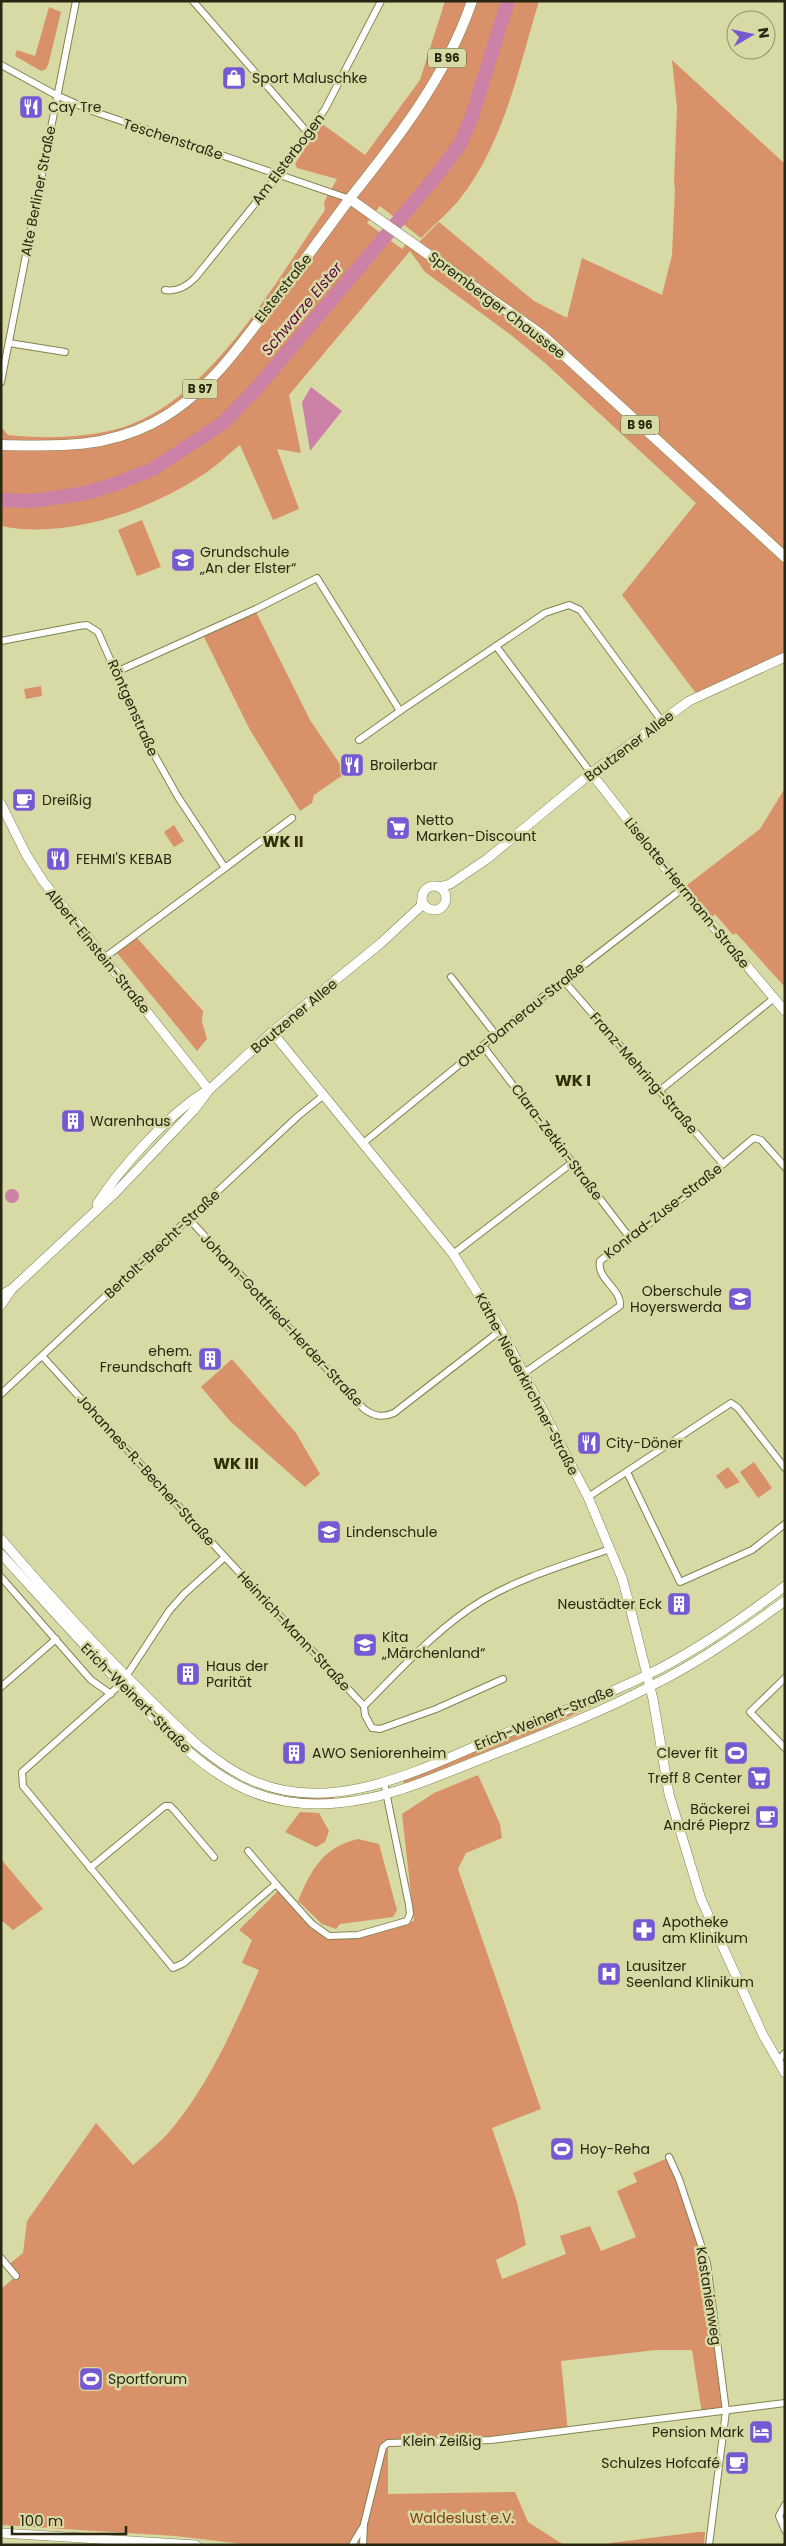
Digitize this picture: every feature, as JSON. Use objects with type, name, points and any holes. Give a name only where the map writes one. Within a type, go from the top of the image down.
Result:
[{"type":"main road","name":"Elsterstraße","points":[[1,444],[68,447],[97,443],[129,434],[167,415],[202,388],[222,366],[432,88],[460,31],[472,1]]},
{"type":"main road","name":"Spremberger Chaussee","points":[[350,199],[542,335],[785,557]]},
{"type":"street","name":"Alte Berliner Straße","points":[[1,382],[76,1]]},
{"type":"street","points":[[193,1],[308,133]]},
{"type":"street","name":"Am Elsterbogen","points":[[165,290],[174,291],[195,278],[279,174],[325,110],[381,1]]},
{"type":"street","name":"Teschenstraße","points":[[2,68],[56,95],[130,125],[350,199]]},
{"type":"street","points":[[9,342],[65,352]]},
{"type":"street","points":[[116,672],[256,609],[317,578],[400,711]]},
{"type":"street","points":[[359,740],[544,613],[569,605],[580,610],[661,720]]},
{"type":"street","name":"Röntgenstraße","points":[[1,641],[87,625],[94,628],[102,637],[131,710],[159,765],[225,868]]},
{"type":"street","points":[[496,646],[591,773]]},
{"type":"street","name":"Bautzener Allee","points":[[425,904],[435,910],[442,908],[446,896],[487,859],[591,773],[661,720],[697,697],[785,657]]},
{"type":"street","name":"Liselotte-Herrmann-Straße","points":[[591,773],[682,889],[785,1011]]},
{"type":"street","name":"Albert-Einstein-Straße","points":[[1,804],[42,881],[209,1090]]},
{"type":"street","points":[[104,958],[292,818]]},
{"type":"street","name":"Bautzener Allee","points":[[425,904],[424,893],[428,888],[450,884],[487,859]]},
{"type":"street","points":[[439,887],[446,896]]},
{"type":"street","name":"Otto-Damerau-Straße","points":[[362,1144],[496,1035],[682,889]]},
{"type":"street","name":"Bautzener Allee","points":[[1,1305],[12,1289],[89,1217],[194,1110],[209,1090],[272,1032],[381,943],[420,906],[425,904]]},
{"type":"street","points":[[451,977],[496,1035]]},
{"type":"street","name":"Franz-Mehring-Straße","points":[[564,981],[723,1164]]},
{"type":"street","points":[[659,1091],[773,999]]},
{"type":"street","name":"Käthe-Niederkirchner-Straße","points":[[272,1032],[453,1254],[501,1330],[588,1497],[622,1578],[648,1675],[669,1794],[701,1899],[724,1954],[777,2061],[785,2073]]},
{"type":"street","name":"Clara-Zetkin-Straße","points":[[483,1046],[630,1238]]},
{"type":"street","name":"Bertolt-Brecht-Straße","points":[[1,1394],[43,1357],[297,1117],[324,1095]]},
{"type":"street","name":"Konrad-Zuse-Straße","points":[[524,1373],[617,1310],[620,1306],[620,1299],[602,1273],[599,1265],[600,1261],[750,1141],[758,1138],[785,1167]]},
{"type":"street","points":[[453,1254],[573,1162]]},
{"type":"street","name":"Johann-Gottfried-Herder-Straße","points":[[189,1219],[364,1409],[376,1416],[394,1413],[501,1330]]},
{"type":"street","name":"Bautzener Allee","points":[[1,1295],[12,1289]]},
{"type":"street","name":"Johannes-R.-Becher-Straße","points":[[43,1357],[225,1557],[184,1594],[169,1611],[124,1680],[111,1694],[21,1775],[22,1786],[90,1868]]},
{"type":"street","points":[[588,1497],[731,1403],[738,1408],[785,1468]]},
{"type":"street","points":[[627,1472],[680,1582],[752,1550],[785,1524]]},
{"type":"street","name":"Erich-Weinert-Straße","points":[[1,1539],[192,1755],[226,1779],[249,1791],[286,1801],[326,1804],[387,1795],[561,1727],[650,1687],[743,1631],[785,1602]]},
{"type":"street","points":[[364,1706],[434,1638],[476,1605],[510,1586],[610,1549]]},
{"type":"street","name":"Erich-Weinert-Straße","points":[[1,1554],[124,1680],[213,1758],[250,1780],[278,1788],[322,1793],[384,1782],[648,1675],[702,1644],[785,1586]]},
{"type":"street","name":"Heinrich-Mann-Straße","points":[[225,1557],[364,1706],[370,1726],[380,1728],[436,1709],[503,1679]]},
{"type":"street","name":"Erich-Weinert-Straße","points":[[1,1577],[92,1680],[111,1694]]},
{"type":"street","points":[[1,1687],[56,1640]]},
{"type":"street","points":[[785,1678],[750,1712],[785,1748]]},
{"type":"street","points":[[248,1851],[312,1924],[329,1936],[358,1935],[407,1921],[410,1914],[409,1905],[384,1782]]},
{"type":"street","points":[[214,1857],[175,1811],[170,1806],[165,1806],[90,1868],[173,1968],[184,1963],[276,1884]]},
{"type":"street","points":[[777,2061],[785,2054]]},
{"type":"street","name":"Kastanienweg","points":[[669,2157],[679,2180],[707,2263],[726,2411],[710,2545]]},
{"type":"street","points":[[1,2258],[16,2276]]},
{"type":"street","points":[[726,2411],[785,2403]]},
{"type":"street","name":"Klein Zeißig","points":[[363,2545],[364,2524],[382,2447],[388,2443],[491,2440],[726,2411]]},
{"type":"street","points":[[785,2505],[779,2516],[785,2530]]},
{"type":"street","name":"Klein Zeißig","points":[[352,2545],[364,2524]]},
{"type":"street","points":[[1,2532],[196,2545]]},
{"type":"green space","points":[[445,1],[471,1],[447,55],[418,105],[403,129],[350,199],[337,194],[349,200],[225,363],[350,200],[366,210],[351,199],[387,153],[420,105],[449,55],[472,1],[539,1],[517,78],[499,130],[475,178],[459,200],[421,238],[380,206],[367,223],[402,249],[409,240],[541,336],[785,559],[785,656],[739,675],[698,696],[622,595],[696,503],[545,363],[511,335],[425,272],[410,251],[289,395],[301,453],[277,449],[299,509],[273,520],[240,445],[209,471],[182,487],[159,499],[107,519],[53,529],[26,529],[1,526],[1,427],[8,435],[37,437],[81,435],[110,431],[155,413],[185,391],[212,365],[238,335],[263,302],[325,210],[324,202],[337,179],[297,168],[295,164],[321,123],[365,155],[420,80]]},
{"type":"green space","points":[[49,7],[61,12],[49,62],[46,69],[41,71],[15,56],[17,50],[35,56]]},
{"type":"green space","points":[[672,60],[785,164],[785,556],[580,366],[417,244],[439,222],[534,301],[567,318],[582,258],[662,295],[672,255],[675,189],[677,108]]},
{"type":"green space","points":[[142,520],[161,567],[137,576],[118,530]]},
{"type":"green space","points":[[255,610],[310,720],[346,773],[314,795],[312,803],[300,811],[250,730],[202,633]]},
{"type":"green space","points":[[41,686],[42,696],[26,699],[24,689]]},
{"type":"green space","points":[[785,788],[785,987],[736,933],[733,935],[715,914],[708,920],[682,889],[760,829]]},
{"type":"green space","points":[[174,825],[184,841],[174,847],[164,832]]},
{"type":"green space","points":[[136,937],[203,1011],[202,1022],[207,1039],[197,1051],[117,953]]},
{"type":"green space","points":[[232,1359],[296,1433],[320,1474],[305,1487],[230,1421],[201,1387]]},
{"type":"green space","points":[[754,1462],[772,1488],[758,1498],[740,1472]]},
{"type":"green space","points":[[728,1467],[740,1482],[726,1489],[716,1476]]},
{"type":"green space","points":[[138,1694],[197,1751],[158,1716]]},
{"type":"green space","points":[[602,1699],[603,1701],[545,1728],[405,1784],[403,1781]]},
{"type":"green space","points":[[200,1754],[238,1777],[334,1796],[334,1799],[302,1798],[274,1793],[248,1784],[224,1771]]},
{"type":"green space","name":"Waldeslust e.V.","points":[[478,1775],[500,1824],[502,1838],[466,1853],[458,1869],[541,2109],[492,2128],[517,2202],[526,2245],[496,2260],[502,2279],[566,2254],[560,2236],[590,2226],[601,2251],[636,2237],[617,2191],[637,2182],[633,2173],[668,2158],[707,2263],[726,2411],[702,2414],[692,2350],[656,2350],[561,2361],[568,2432],[491,2440],[388,2443],[388,2494],[515,2492],[528,2522],[564,2545],[367,2545],[365,2524],[349,2545],[251,2545],[175,2536],[1,2525],[1,2289],[16,2276],[7,2266],[23,2253],[27,2221],[96,2123],[133,2165],[166,2136],[184,2113],[220,2054],[259,1970],[242,1963],[252,1940],[239,1930],[280,1889],[307,1919],[315,1926],[332,1935],[341,1937],[414,1921],[402,1814],[434,1793]]},
{"type":"green space","points":[[300,1812],[319,1813],[329,1831],[325,1842],[316,1847],[285,1832]]},
{"type":"green space","points":[[358,1839],[379,1844],[397,1910],[393,1917],[340,1924],[336,1929],[322,1924],[298,1901],[308,1879],[320,1861],[336,1848]]},
{"type":"green space","points":[[1,1859],[43,1909],[13,1930],[1,1920]]},
{"type":"green space","points":[[705,2532],[704,2545],[610,2545],[610,2543]]},
{"type":"shaded area","points":[[311,387],[342,411],[310,451],[302,402]]},
{"type":"shaded area","points":[[12,1189],[17,1191],[19,1196],[17,1201],[12,1203],[7,1201],[5,1196],[7,1191]]},
{"type":"waterway","name":"Schwarze Elster","points":[[1,500],[33,501],[86,493],[118,483],[153,469],[223,423],[257,388],[437,175],[460,144],[472,116],[508,1]]},
{"type":"place","name":"Sport Maluschke","points":[[234,78]]},
{"type":"place","name":"Cay Tre","points":[[31,107]]},
{"type":"place","name":"Grundschule „An der Elster“","points":[[183,560]]},
{"type":"place","name":"Broilerbar","points":[[352,765]]},
{"type":"place","name":"Dreißig","points":[[24,800]]},
{"type":"place","name":"Netto Marken-Discount","points":[[398,828]]},
{"type":"place","name":"FEHMI'S KEBAB","points":[[58,859]]},
{"type":"place","name":"Warenhaus","points":[[73,1121]]},
{"type":"place","name":"Oberschule Hoyerswerda","points":[[740,1299]]},
{"type":"place","name":"ehem. Freundschaft","points":[[210,1359]]},
{"type":"place","name":"City-Döner","points":[[589,1443]]},
{"type":"place","name":"Lindenschule","points":[[329,1532]]},
{"type":"place","name":"Neustädter Eck","points":[[679,1604]]},
{"type":"place","name":"Kita „Märchenland“","points":[[365,1645]]},
{"type":"place","name":"Haus der Parität","points":[[188,1674]]},
{"type":"place","name":"AWO Seniorenheim","points":[[294,1753]]},
{"type":"place","name":"Clever fit","points":[[736,1753]]},
{"type":"place","name":"Treff 8 Center","points":[[759,1778]]},
{"type":"place","name":"Bäckerei André Pieprz","points":[[767,1817]]},
{"type":"place","name":"Apotheke am Klinikum","points":[[644,1930]]},
{"type":"place","name":"Lausitzer Seenland Klinikum","points":[[609,1974]]},
{"type":"place","name":"Hoy-Reha","points":[[562,2149]]},
{"type":"place","name":"Sportforum","points":[[91,2379]]},
{"type":"place","name":"Pension Mark","points":[[761,2432]]},
{"type":"place","name":"Schulzes Hofcafé","points":[[737,2463]]},
{"type":"district","name":"WK II","points":[[283,841]]},
{"type":"district","name":"WK I","points":[[573,1080]]},
{"type":"district","name":"WK III","points":[[236,1463]]}]
